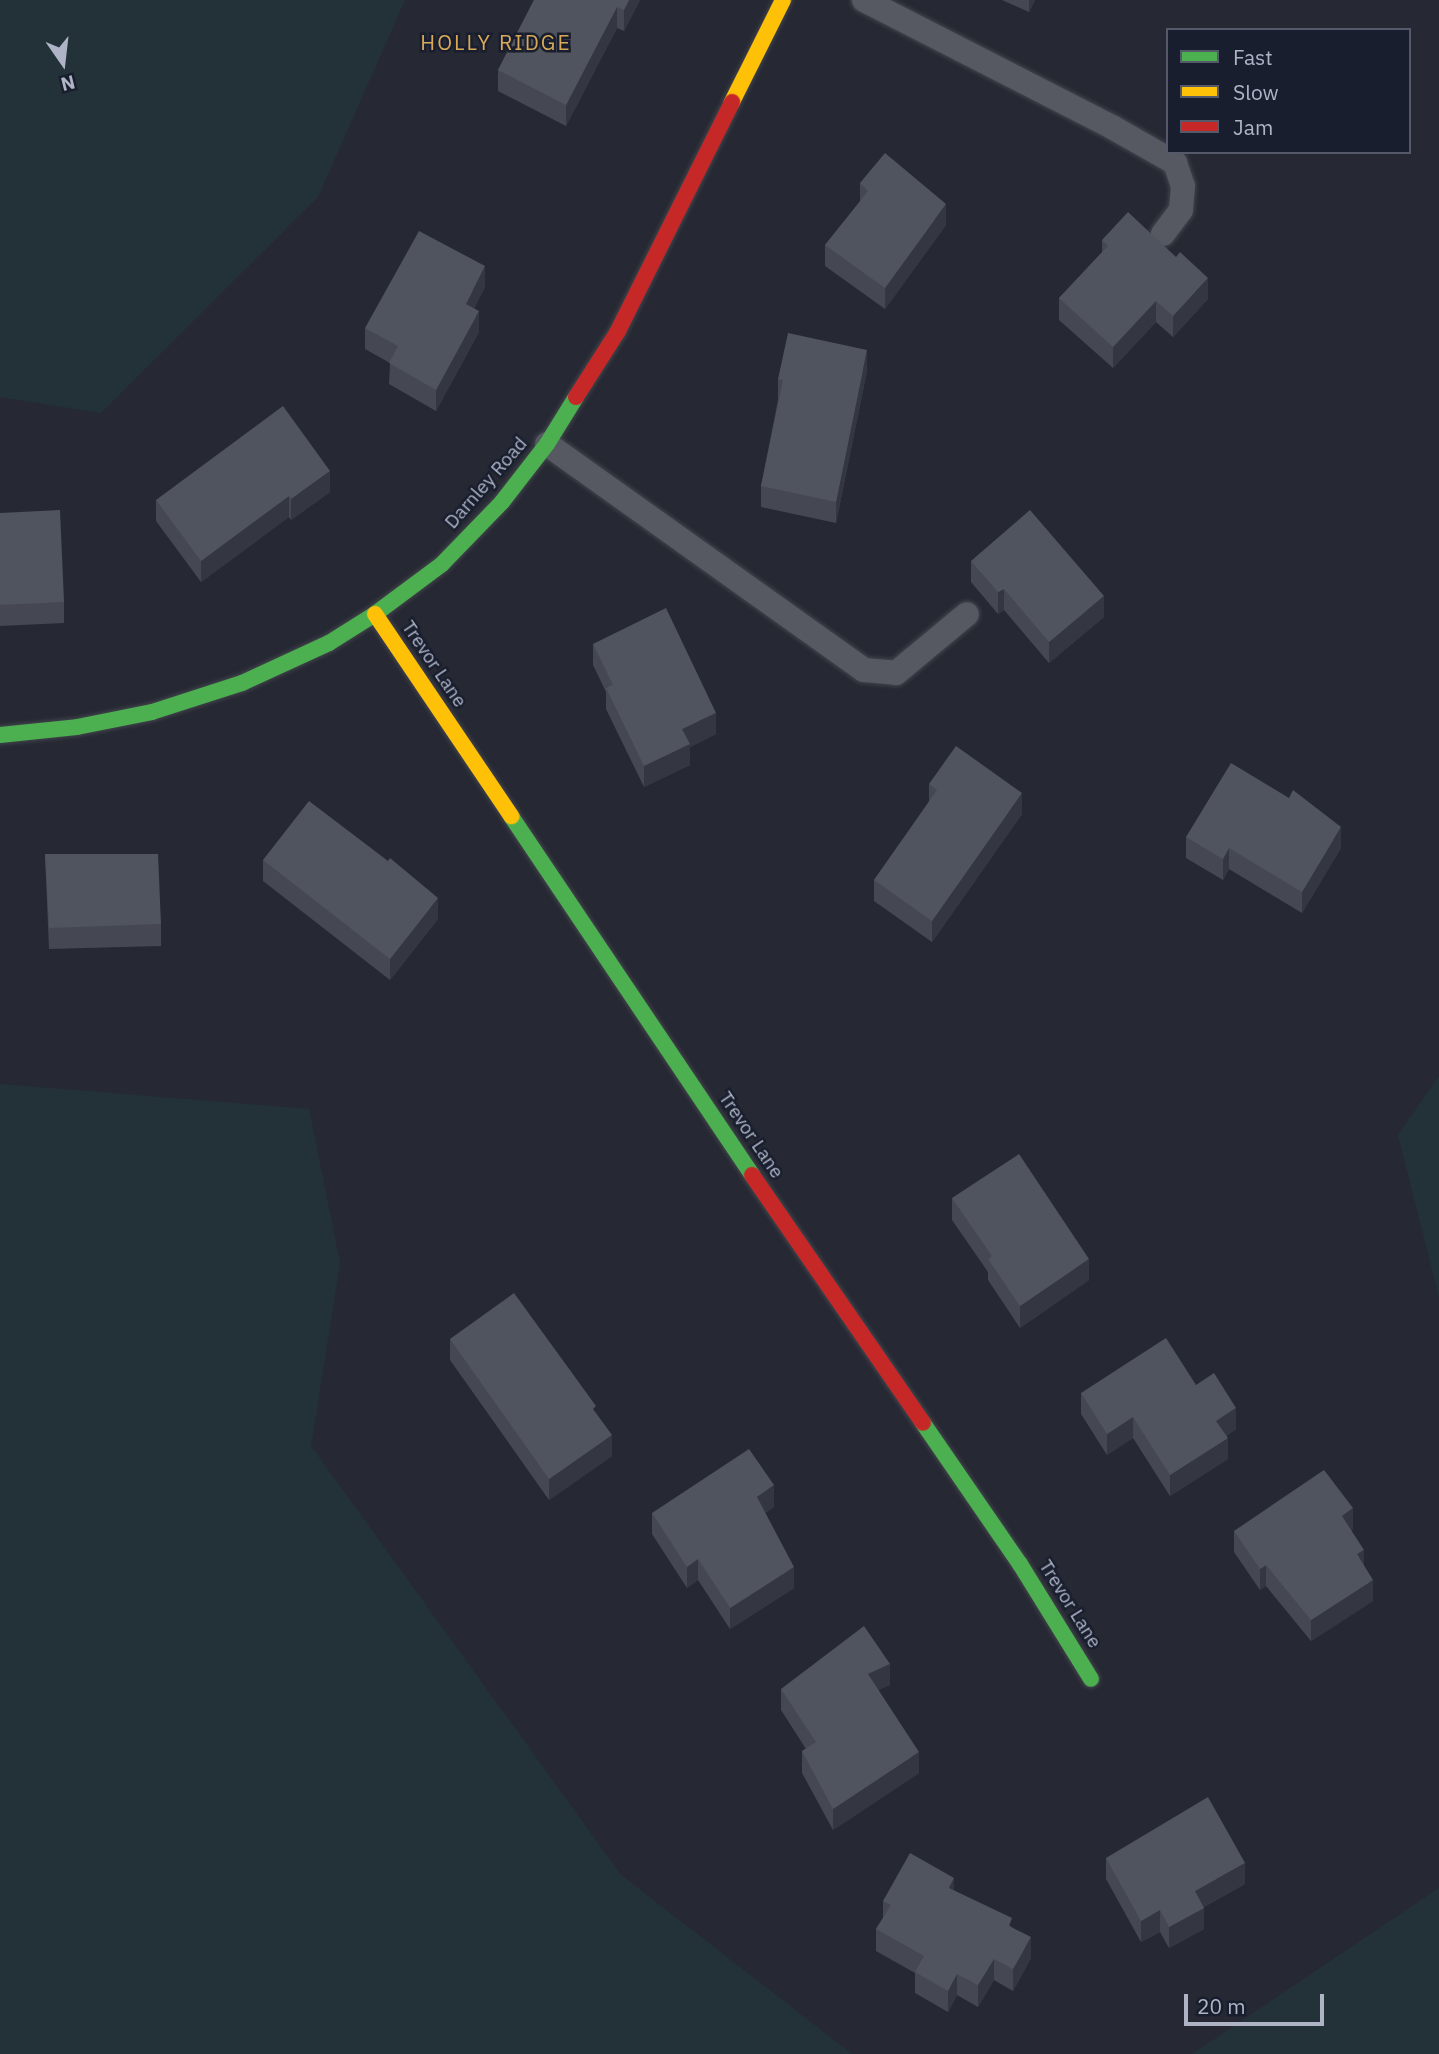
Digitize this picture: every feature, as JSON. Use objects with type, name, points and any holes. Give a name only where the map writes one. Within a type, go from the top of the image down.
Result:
[{"type":"street","name":"Darnley Road","points":[[0,735],[77,727],[139,715],[229,687],[329,643],[375,614],[442,564],[502,502],[547,444],[618,331],[783,0]]},
{"type":"street","name":"Trevor Lane","points":[[375,614],[729,1141],[1020,1564],[1091,1679]]},
{"type":"lane","points":[[864,0],[1112,127],[1175,163],[1183,186],[1181,210],[1163,234]]},
{"type":"lane","points":[[547,444],[864,670],[896,673],[967,614]]},
{"type":"shaded area","points":[[0,0],[405,0],[318,197],[101,413],[0,397]]},
{"type":"shaded area","points":[[1439,1076],[1439,1297],[1398,1135]]},
{"type":"shaded area","points":[[0,1084],[309,1109],[340,1263],[311,1446],[621,1875],[852,2054],[0,2054]]},
{"type":"shaded area","points":[[1439,1888],[1439,2054],[1192,2054]]},
{"type":"building","points":[[534,0],[629,0],[624,10],[617,7],[566,105],[498,70]]},
{"type":"building","points":[[885,153],[946,204],[885,288],[825,245],[868,191],[860,183]]},
{"type":"building","points":[[1128,212],[1176,257],[1180,252],[1208,278],[1173,316],[1156,301],[1113,347],[1059,298],[1108,246],[1102,240]]},
{"type":"building","points":[[419,231],[485,266],[466,304],[479,311],[436,390],[389,363],[398,346],[365,328]]},
{"type":"building","points":[[788,333],[867,350],[836,502],[761,486],[783,380],[778,379]]},
{"type":"building","points":[[283,406],[330,471],[291,499],[289,496],[201,561],[156,500]]},
{"type":"building","points":[[60,510],[64,602],[0,605],[0,513]]},
{"type":"building","points":[[1030,510],[1104,596],[1049,642],[1004,589],[998,592],[971,561]]},
{"type":"building","points":[[666,608],[716,713],[682,729],[690,744],[644,766],[606,688],[613,685],[593,644]]},
{"type":"building","points":[[956,746],[1022,793],[932,921],[874,880],[937,790],[929,784]]},
{"type":"building","points":[[1231,763],[1289,798],[1293,790],[1341,827],[1302,892],[1229,848],[1223,859],[1186,837]]},
{"type":"building","points":[[309,801],[388,861],[390,858],[438,898],[390,959],[263,860]]},
{"type":"building","points":[[45,854],[158,854],[161,924],[49,928]]},
{"type":"building","points":[[1019,1154],[1089,1259],[1020,1306],[988,1259],[992,1256],[952,1198]]},
{"type":"building","points":[[514,1293],[596,1406],[593,1409],[612,1435],[549,1479],[450,1339]]},
{"type":"building","points":[[1166,1338],[1196,1385],[1214,1373],[1236,1408],[1216,1421],[1228,1438],[1170,1475],[1133,1417],[1107,1434],[1081,1393]]},
{"type":"building","points":[[749,1449],[774,1485],[757,1497],[794,1567],[730,1608],[698,1559],[687,1567],[652,1513]]},
{"type":"building","points":[[1324,1470],[1353,1508],[1342,1516],[1364,1550],[1357,1554],[1373,1580],[1311,1620],[1266,1565],[1260,1569],[1234,1531]]},
{"type":"building","points":[[864,1626],[890,1664],[868,1674],[919,1752],[833,1809],[802,1751],[816,1742],[781,1689]]},
{"type":"building","points":[[1208,1797],[1245,1863],[1195,1891],[1204,1908],[1169,1927],[1160,1910],[1141,1921],[1106,1858]]},
{"type":"building","points":[[910,1853],[954,1878],[949,1888],[1012,1918],[1009,1926],[1031,1937],[1013,1969],[994,1959],[978,1985],[957,1974],[948,1991],[915,1972],[924,1956],[876,1929],[891,1905],[883,1901]]},
{"type":"traffic: fast","points":[[0,735],[77,727],[152,712],[242,683],[329,643],[375,614],[442,564],[502,502],[547,444],[576,397]]},
{"type":"traffic: fast","points":[[511,816],[752,1175]]},
{"type":"traffic: fast","points":[[923,1423],[1020,1564],[1091,1679]]},
{"type":"traffic: slow","points":[[732,102],[783,0]]},
{"type":"traffic: slow","points":[[375,614],[511,816]]},
{"type":"traffic: jam","points":[[576,397],[618,331],[732,102]]},
{"type":"traffic: jam","points":[[752,1175],[923,1423]]},
{"type":"district","name":"HOLLY RIDGE","points":[[496,42]]}]
